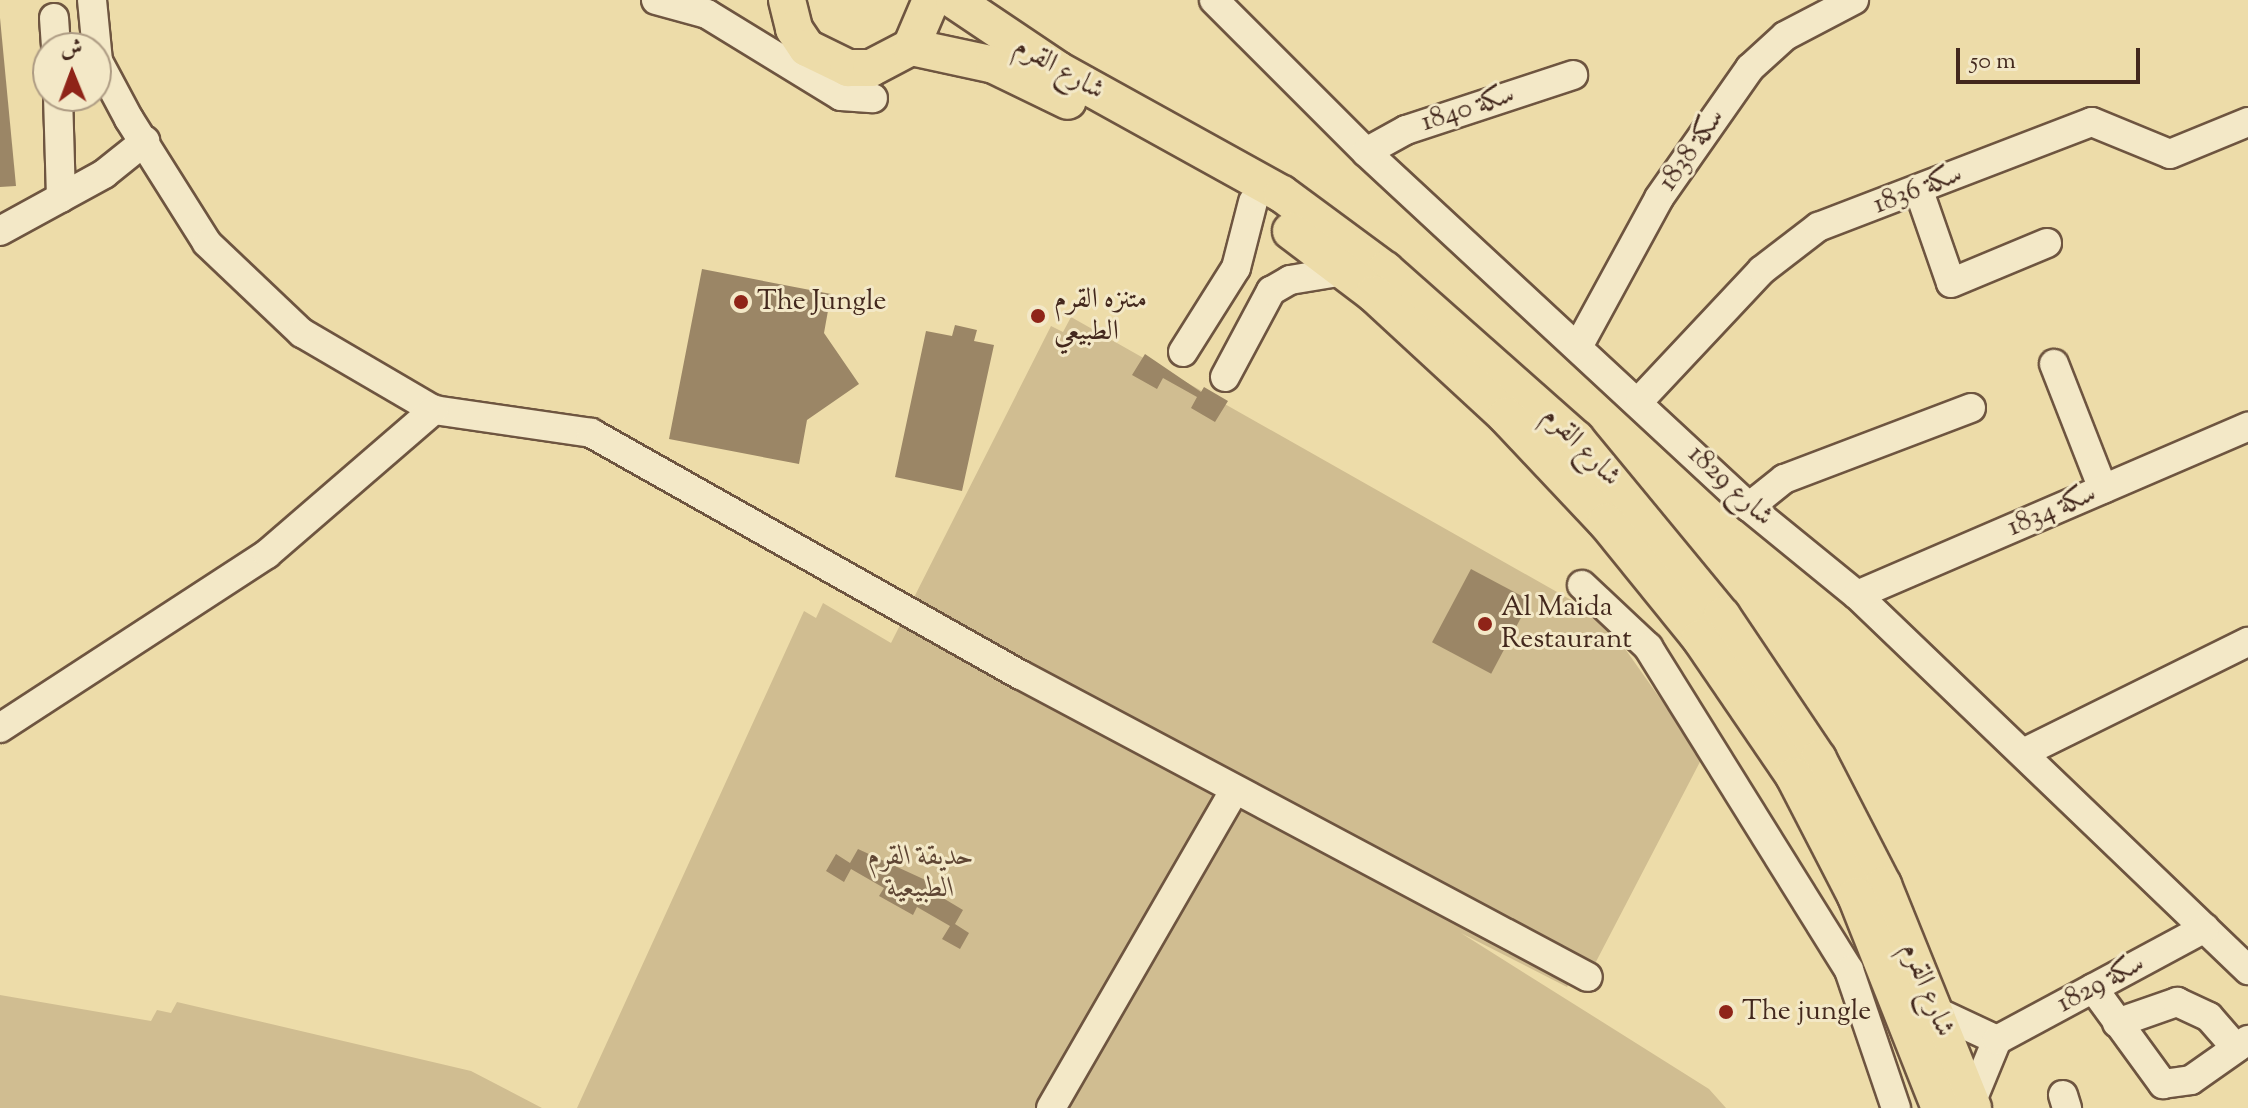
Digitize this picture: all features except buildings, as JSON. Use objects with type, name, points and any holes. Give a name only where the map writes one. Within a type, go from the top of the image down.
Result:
[{"type":"main road","points":[[783,2],[807,48],[848,68],[882,65],[911,47],[931,0]]},
{"type":"main road","name":"شارع القرم","points":[[954,0],[1058,70],[1282,194],[1385,270],[1576,439],[1722,616],[1818,759],[1883,885],[1937,1012],[1961,1106]]},
{"type":"main road","name":"شارع القرم","points":[[911,47],[994,65],[1253,202],[1344,271],[1556,465],[1700,638],[1794,776],[1961,1106]]},
{"type":"street","points":[[92,0],[95,32]]},
{"type":"street","points":[[656,0],[707,14],[841,96],[873,98]]},
{"type":"street","name":"1829 شارع","points":[[1214,0],[1366,152],[1640,400],[1749,507],[1857,595],[2248,970]]},
{"type":"street","name":"1838 سكة","points":[[1579,345],[1659,198],[1750,68],[1785,36],[1854,0]]},
{"type":"street","points":[[54,18],[55,32]]},
{"type":"street","name":"سكة 1840","points":[[1366,152],[1406,130],[1573,75]]},
{"type":"street","points":[[112,86],[207,243],[302,333],[434,410],[591,433],[1234,791],[1588,977]]},
{"type":"street","points":[[58,112],[61,198]]},
{"type":"street","name":"سكة 1836","points":[[1640,400],[1789,245],[1818,227],[1919,191],[2092,122],[2170,154],[2248,122]]},
{"type":"street","points":[[0,231],[61,198],[145,141]]},
{"type":"street","points":[[1919,191],[1951,283],[2047,243]]},
{"type":"street","points":[[1183,352],[1236,268],[1253,202]]},
{"type":"street","points":[[1225,377],[1271,291],[1302,277],[1344,271]]},
{"type":"street","points":[[2054,364],[2103,489]]},
{"type":"street","points":[[1749,507],[1784,479],[1971,408]]},
{"type":"street","points":[[0,728],[267,554],[434,410]]},
{"type":"street","name":"سكة 1834","points":[[1857,595],[2248,427]]},
{"type":"street","points":[[1582,585],[1648,647],[1849,970],[1896,1108]]},
{"type":"street","points":[[2023,753],[2248,642]]},
{"type":"street","points":[[1051,1108],[1234,791]]},
{"type":"street","name":"سكة 1829","points":[[1997,1040],[2205,928]]},
{"type":"street","points":[[2093,988],[2117,1023],[2163,1084],[2191,1080],[2242,1044],[2209,1017],[2185,1004],[2164,1003],[2117,1023]]},
{"type":"street","points":[[1937,1012],[1997,1040],[1961,1106]]},
{"type":"green space","name":"حديقة القرم الطبيعية","points":[[1071,317],[1580,605],[1621,643],[1702,758],[1587,979],[1575,973],[1567,987],[1461,933],[1709,1089],[1726,1108],[577,1108],[804,611],[816,618],[823,603],[891,643],[1051,326],[1063,332]]},
{"type":"green space","points":[[0,995],[151,1021],[157,1010],[171,1013],[177,1002],[471,1071],[542,1108],[0,1108]]},
{"type":"place","name":"The Jungle","points":[[741,302]]},
{"type":"place","name":"متنزه القرم الطبيعي","points":[[1038,316]]},
{"type":"place","name":"Al Maida Restaurant","points":[[1485,624]]},
{"type":"place","name":"The jungle","points":[[1726,1012]]}]
